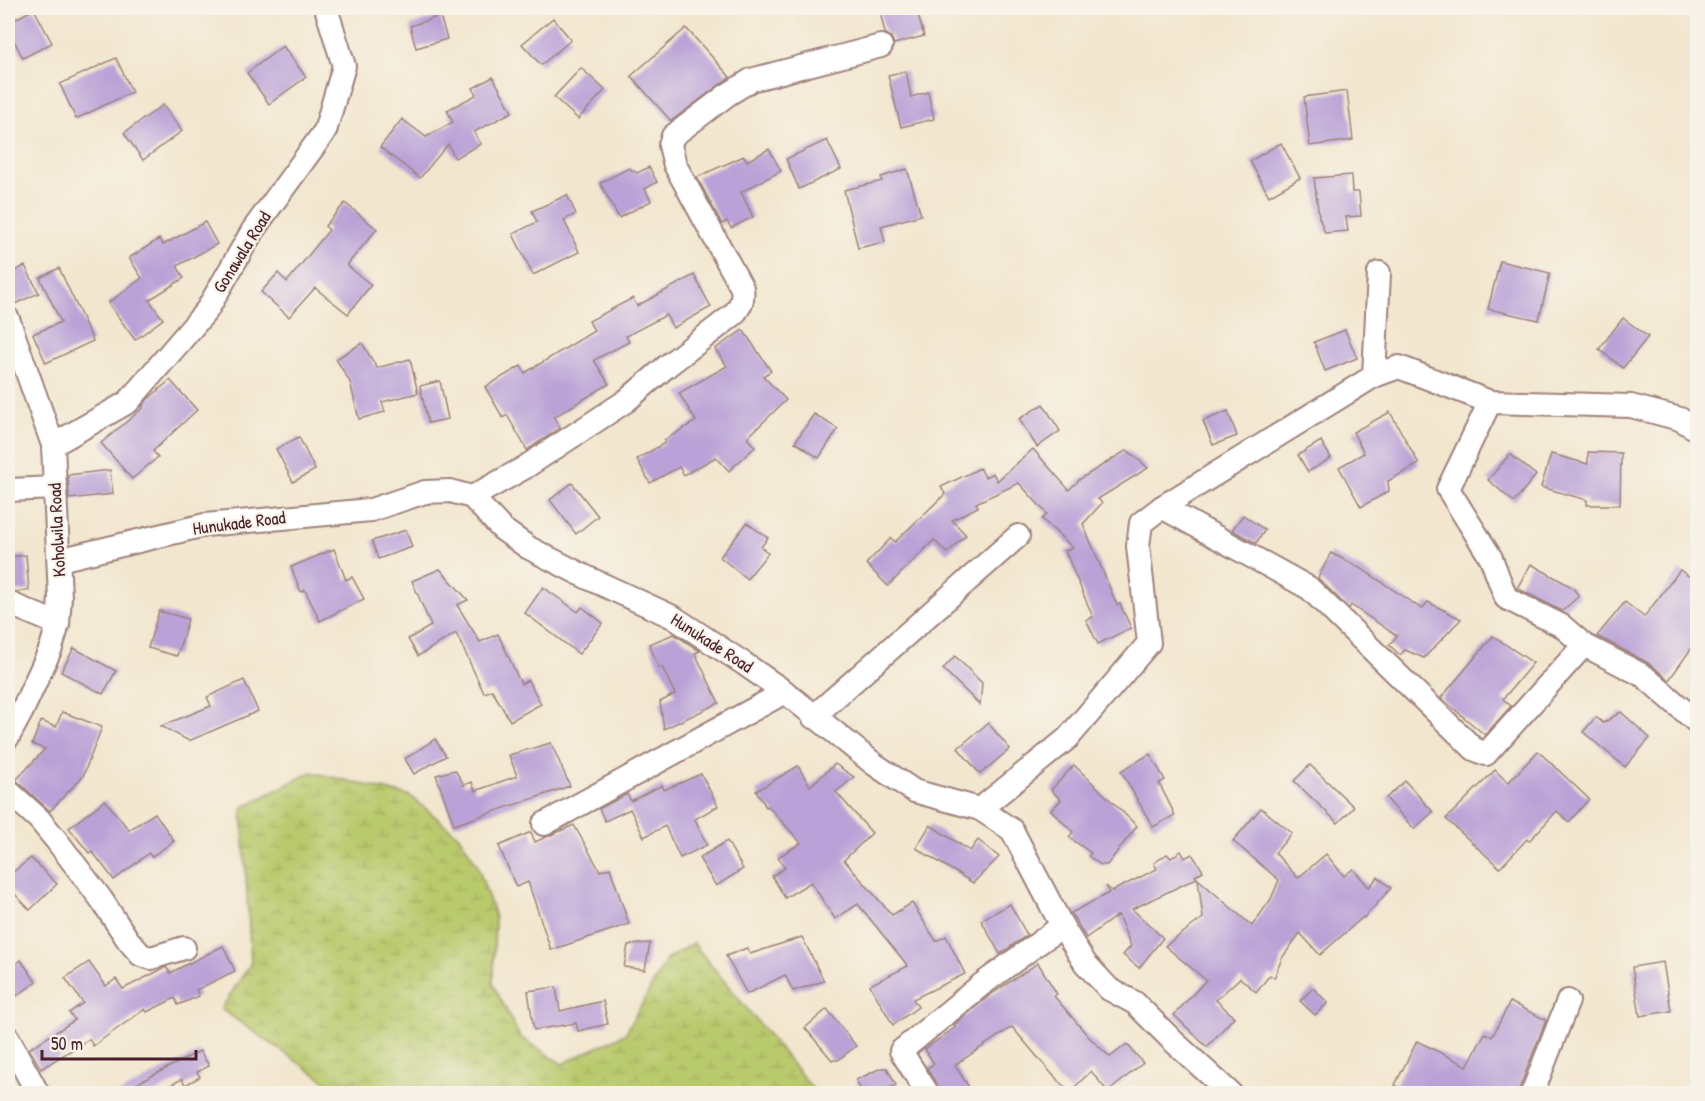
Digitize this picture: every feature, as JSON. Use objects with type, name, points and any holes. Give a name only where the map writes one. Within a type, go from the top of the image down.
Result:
[{"type":"street","name":"Gonawala Road","points":[[53,445],[128,402],[207,310],[253,230],[325,131],[344,66],[326,8]]},
{"type":"street","points":[[472,497],[524,468],[626,401],[740,307],[743,297],[742,288],[675,165],[670,145],[673,136],[727,95],[751,80],[881,46]]},
{"type":"street","points":[[1374,376],[1380,273]]},
{"type":"street","name":"Koholwila Road","points":[[8,319],[53,445],[60,597],[58,624],[51,648],[8,737]]},
{"type":"street","points":[[980,809],[1068,738],[1149,643],[1138,546],[1141,523],[1162,507],[1374,376],[1399,367],[1490,402],[1631,406],[1680,419],[1698,430]]},
{"type":"street","points":[[1490,402],[1448,489],[1491,558],[1506,598],[1562,626],[1584,645],[1644,676],[1698,723]]},
{"type":"street","points":[[8,490],[56,488]]},
{"type":"street","name":"Hunukade Road","points":[[59,560],[205,525],[371,510],[425,492],[450,491],[472,497],[502,529],[529,548],[586,577],[673,616],[785,692],[813,717],[874,764],[914,791],[980,809],[1012,830],[1084,963],[1109,989],[1135,1003],[1231,1094]]},
{"type":"street","points":[[1162,507],[1309,588],[1474,749],[1486,754],[1584,645]]},
{"type":"street","points":[[813,717],[1018,536]]},
{"type":"street","points":[[8,603],[58,624]]},
{"type":"street","points":[[544,824],[785,692]]},
{"type":"street","points":[[8,791],[39,819],[57,841],[102,899],[128,940],[141,955],[151,958],[184,948]]},
{"type":"street","points":[[928,1094],[901,1051],[981,985],[1062,926]]},
{"type":"street","points":[[1532,1094],[1568,1001]]},
{"type":"street","points":[[8,1038],[38,1094]]},
{"type":"green space","points":[[311,772],[410,796],[459,836],[477,864],[495,917],[493,984],[520,1037],[562,1064],[625,1034],[667,959],[693,943],[816,1093],[366,1094],[355,1080],[331,1085],[221,1009],[251,963],[242,808]]},
{"type":"building","points":[[879,8],[916,8],[924,36],[894,44],[891,37],[885,33]]},
{"type":"building","points":[[34,9],[52,43],[23,58],[8,29],[8,23]]},
{"type":"building","points":[[440,16],[447,39],[416,48],[410,26]]},
{"type":"building","points":[[553,18],[571,40],[541,65],[522,44]]},
{"type":"building","points":[[686,28],[730,77],[671,121],[631,76]]},
{"type":"building","points":[[283,46],[306,77],[269,104],[247,73]]},
{"type":"building","points":[[116,58],[132,92],[76,119],[60,84]]},
{"type":"building","points":[[581,68],[605,90],[578,119],[554,97]]},
{"type":"building","points":[[906,71],[911,97],[928,92],[934,119],[901,127],[888,75]]},
{"type":"building","points":[[493,77],[512,112],[474,132],[481,144],[455,158],[448,144],[420,178],[380,147],[402,119],[426,137],[453,122],[447,110],[476,95],[473,88]]},
{"type":"building","points":[[1347,91],[1353,140],[1310,146],[1304,97]]},
{"type":"building","points":[[163,105],[182,131],[143,160],[124,133]]},
{"type":"building","points":[[827,140],[841,169],[799,189],[786,159]]},
{"type":"building","points":[[1281,143],[1300,178],[1269,196],[1250,161]]},
{"type":"building","points":[[769,149],[781,171],[741,192],[753,217],[731,228],[727,221],[722,224],[697,177],[744,156],[747,161]]},
{"type":"building","points":[[649,167],[657,182],[645,189],[651,201],[619,218],[600,183],[629,168],[637,173]]},
{"type":"building","points":[[907,169],[921,215],[881,226],[885,242],[858,248],[844,190],[882,181],[881,177]]},
{"type":"building","points":[[1351,175],[1352,192],[1359,192],[1361,216],[1346,217],[1348,231],[1325,233],[1319,217],[1314,178]]},
{"type":"building","points":[[567,195],[576,214],[564,220],[579,252],[533,275],[513,234],[537,222],[532,211]]},
{"type":"building","points":[[345,203],[377,229],[347,265],[371,285],[348,314],[315,288],[289,317],[261,292],[278,273],[287,282],[329,230],[325,226]]},
{"type":"building","points":[[205,222],[217,244],[177,266],[184,278],[149,300],[163,319],[135,340],[108,303],[142,278],[129,258],[159,239],[163,245]]},
{"type":"building","points":[[1500,261],[1550,273],[1539,320],[1488,309]]},
{"type":"building","points":[[25,266],[39,293],[15,304],[8,288],[8,274]]},
{"type":"building","points":[[59,268],[93,341],[46,363],[33,334],[61,322],[40,278]]},
{"type":"building","points":[[694,275],[711,307],[673,328],[666,315],[626,336],[629,342],[594,360],[609,384],[554,417],[560,428],[527,450],[507,415],[503,418],[485,387],[521,366],[525,373],[594,331],[589,321],[633,298],[637,306]]},
{"type":"building","points":[[1623,318],[1648,337],[1623,368],[1599,349]]},
{"type":"building","points":[[743,330],[771,371],[763,376],[786,400],[747,438],[755,447],[729,471],[716,457],[684,475],[679,467],[650,483],[637,459],[696,421],[679,393],[727,366],[715,349]]},
{"type":"building","points":[[1345,330],[1357,358],[1325,371],[1314,342]]},
{"type":"building","points":[[362,343],[377,368],[410,359],[418,393],[382,402],[385,412],[359,419],[350,382],[336,359]]},
{"type":"building","points":[[170,380],[197,410],[153,451],[158,457],[132,479],[101,443],[143,408],[147,400]]},
{"type":"building","points":[[440,381],[448,419],[428,423],[420,386]]},
{"type":"building","points":[[1043,404],[1060,431],[1037,447],[1019,419]]},
{"type":"building","points":[[1228,411],[1237,436],[1213,445],[1203,421]]},
{"type":"building","points":[[1390,412],[1419,464],[1388,481],[1389,491],[1361,507],[1339,467],[1364,453],[1353,432]]},
{"type":"building","points":[[814,414],[838,429],[819,458],[795,442]]},
{"type":"building","points":[[299,437],[315,470],[293,482],[276,449]]},
{"type":"building","points":[[1321,441],[1331,458],[1308,472],[1298,455]]},
{"type":"building","points":[[1033,449],[1069,490],[1080,479],[1127,450],[1148,468],[1098,499],[1102,503],[1083,524],[1117,605],[1120,604],[1131,628],[1098,644],[1086,620],[1093,617],[1065,551],[1073,548],[1042,519],[1047,514],[1019,483],[976,503],[978,507],[952,520],[966,535],[947,553],[934,540],[888,586],[866,564],[891,538],[895,542],[945,494],[941,487],[980,468],[985,477],[993,473],[997,481]]},
{"type":"building","points":[[1588,452],[1621,453],[1620,505],[1587,505],[1587,500],[1541,487],[1551,454],[1588,464]]},
{"type":"building","points":[[1510,454],[1536,475],[1514,502],[1488,480]]},
{"type":"building","points":[[110,470],[113,494],[69,499],[68,475]]},
{"type":"building","points":[[572,483],[598,516],[576,534],[550,500]]},
{"type":"building","points":[[1243,515],[1265,530],[1256,543],[1232,530]]},
{"type":"building","points":[[747,523],[768,538],[761,547],[768,553],[747,579],[720,557]]},
{"type":"building","points":[[406,530],[412,547],[378,559],[372,541]]},
{"type":"building","points":[[334,549],[346,580],[352,577],[364,599],[320,621],[305,590],[301,592],[291,567]]},
{"type":"building","points":[[1331,553],[1362,569],[1422,609],[1428,602],[1461,619],[1424,658],[1405,650],[1400,655],[1389,645],[1397,636],[1351,605],[1349,609],[1318,578]]},
{"type":"building","points":[[26,555],[29,590],[16,592],[8,590],[8,557]]},
{"type":"building","points":[[1531,564],[1572,587],[1579,596],[1562,611],[1517,588]]},
{"type":"building","points":[[440,569],[468,600],[457,605],[480,642],[498,634],[521,684],[528,680],[541,704],[510,721],[492,690],[484,693],[456,633],[418,656],[408,639],[431,626],[412,581]]},
{"type":"building","points":[[1680,570],[1698,583],[1698,639],[1669,680],[1650,664],[1597,636],[1625,602],[1644,617]]},
{"type":"building","points":[[543,587],[578,612],[582,607],[603,623],[579,654],[525,613]]},
{"type":"building","points":[[159,611],[188,619],[177,656],[148,648]]},
{"type":"building","points":[[674,634],[700,651],[695,653],[719,703],[664,729],[660,702],[675,694],[662,667],[659,668],[649,644]]},
{"type":"building","points":[[1493,636],[1533,663],[1503,699],[1511,706],[1485,735],[1441,698]]},
{"type":"building","points":[[74,648],[116,671],[103,694],[61,672]]},
{"type":"building","points":[[955,656],[982,683],[980,705],[943,669]]},
{"type":"building","points":[[244,680],[258,711],[189,741],[161,726],[211,706],[207,697]]},
{"type":"building","points":[[62,712],[102,727],[83,776],[50,811],[16,780],[45,749],[32,744],[41,721],[56,727]]},
{"type":"building","points":[[1621,712],[1650,738],[1625,767],[1583,732],[1596,717],[1603,723]]},
{"type":"building","points":[[988,723],[1010,749],[980,774],[958,748]]},
{"type":"building","points":[[435,739],[446,756],[414,774],[405,759]]},
{"type":"building","points":[[551,743],[570,786],[454,825],[436,775],[455,770],[464,785],[472,782],[475,791],[517,776],[509,755]]},
{"type":"building","points":[[1538,751],[1589,799],[1569,822],[1557,811],[1500,868],[1446,819],[1495,770],[1508,783]]},
{"type":"building","points":[[1150,754],[1165,780],[1159,783],[1175,815],[1153,827],[1121,771]]},
{"type":"building","points":[[835,764],[854,777],[836,792],[872,833],[844,860],[892,915],[912,903],[936,941],[946,936],[965,974],[913,999],[918,1007],[893,1025],[870,985],[908,966],[858,904],[835,919],[811,882],[785,898],[772,876],[785,868],[778,857],[801,843],[768,806],[766,807],[756,791],[798,766],[810,786]]},
{"type":"building","points":[[1074,765],[1137,826],[1107,865],[1101,865],[1088,856],[1091,853],[1069,837],[1073,832],[1051,810],[1061,800],[1051,790]]},
{"type":"building","points":[[1310,765],[1354,807],[1338,823],[1294,781]]},
{"type":"building","points":[[701,774],[718,806],[695,819],[707,845],[680,858],[665,826],[644,837],[630,809],[605,821],[599,809],[627,794],[631,801],[662,785],[664,790]]},
{"type":"building","points":[[1405,781],[1433,812],[1414,829],[1386,798]]},
{"type":"building","points":[[105,800],[129,830],[155,813],[174,841],[151,857],[149,853],[114,880],[92,851],[89,853],[69,828]]},
{"type":"building","points":[[1261,808],[1292,833],[1275,853],[1298,878],[1326,854],[1344,876],[1353,869],[1369,887],[1378,877],[1391,888],[1364,918],[1320,955],[1300,933],[1282,958],[1274,978],[1270,975],[1256,992],[1240,978],[1216,1000],[1234,1017],[1207,1047],[1174,1015],[1206,980],[1165,946],[1203,918],[1198,879],[1252,926],[1271,899],[1279,880],[1233,841]]},
{"type":"building","points":[[574,825],[600,871],[610,868],[629,924],[551,950],[528,882],[516,887],[499,846],[531,832],[535,842]]},
{"type":"building","points":[[930,825],[970,851],[978,840],[999,857],[973,883],[916,848]]},
{"type":"building","points":[[727,841],[743,869],[716,886],[699,858]]},
{"type":"building","points":[[1181,851],[1185,858],[1192,854],[1203,871],[1195,876],[1197,878],[1132,909],[1163,938],[1139,968],[1123,955],[1131,946],[1118,915],[1086,938],[1071,913],[1109,893],[1106,886],[1112,891],[1157,869],[1154,863],[1167,854],[1171,858]]},
{"type":"building","points":[[31,858],[57,884],[30,910],[8,887],[8,876]]},
{"type":"building","points":[[1010,904],[1027,935],[1000,954],[981,920]]},
{"type":"building","points":[[802,937],[824,981],[793,991],[785,975],[747,994],[726,956],[747,948],[750,954]]},
{"type":"building","points":[[650,943],[645,970],[624,967],[628,945]]},
{"type":"building","points":[[223,946],[235,971],[196,990],[199,996],[178,1005],[175,998],[147,1012],[145,1009],[93,1046],[89,1039],[41,1069],[29,1049],[75,1020],[69,1013],[83,1003],[65,978],[89,962],[106,986],[116,979],[123,989],[166,967],[170,973]]},
{"type":"building","points":[[21,960],[36,982],[8,1002],[8,970]]},
{"type":"building","points":[[1663,962],[1671,1011],[1640,1016],[1632,967]]},
{"type":"building","points":[[1038,963],[1057,994],[1054,996],[1088,1036],[1110,1057],[1127,1044],[1143,1063],[1108,1092],[1091,1071],[1070,1092],[1012,1027],[955,1065],[973,1094],[941,1094],[927,1068],[934,1064],[925,1049],[956,1027],[954,1025],[989,996]]},
{"type":"building","points":[[556,987],[560,1011],[603,1001],[608,1024],[578,1031],[576,1023],[534,1030],[528,991]]},
{"type":"building","points":[[1313,988],[1328,1003],[1315,1015],[1300,1001]]},
{"type":"building","points":[[1510,1002],[1546,1020],[1517,1094],[1412,1094],[1395,1085],[1417,1041],[1467,1066],[1485,1033],[1492,1037]]},
{"type":"building","points":[[827,1009],[856,1046],[838,1060],[832,1060],[805,1028]]},
{"type":"building","points":[[200,1051],[209,1066],[197,1072],[200,1077],[185,1085],[182,1079],[153,1094],[117,1094]]},
{"type":"building","points":[[881,1068],[887,1068],[896,1085],[888,1089],[890,1094],[863,1094],[856,1080]]}]
